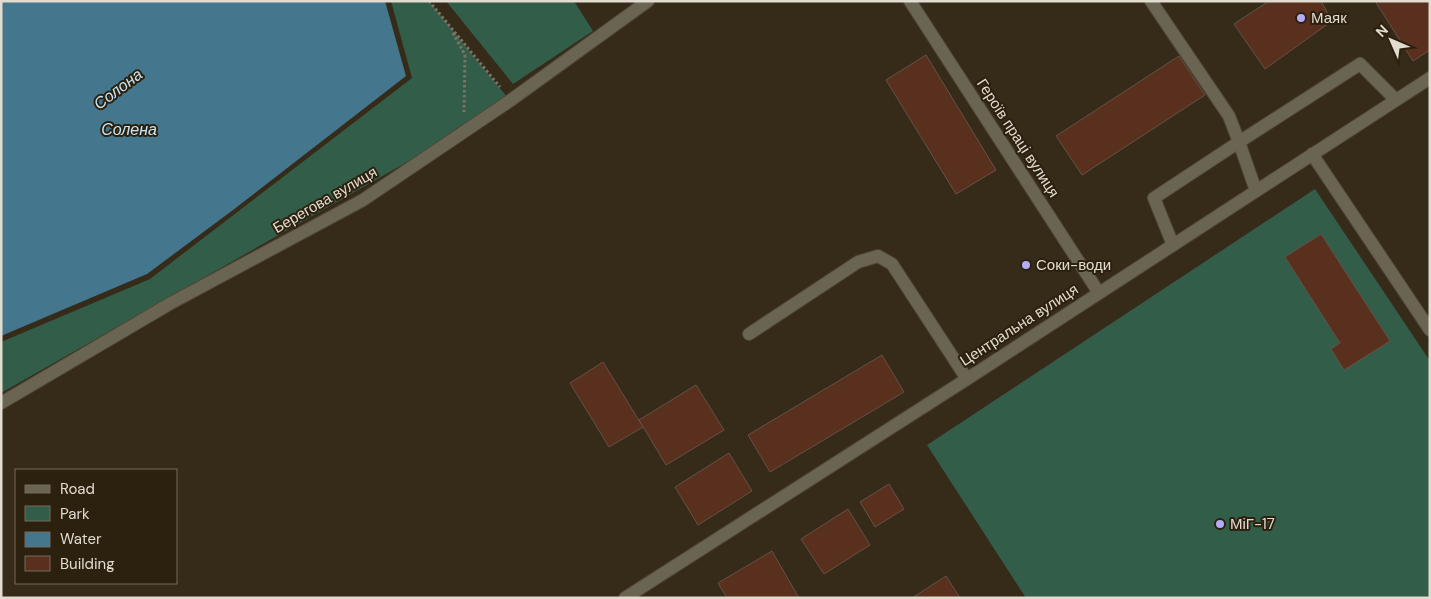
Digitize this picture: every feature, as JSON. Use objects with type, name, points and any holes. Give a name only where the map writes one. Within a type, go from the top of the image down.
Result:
[{"type":"street","name":"Берегова вулиця","points":[[1,403],[171,303],[363,200],[464,133],[648,1]]},
{"type":"street","name":"Героїв праці вулиця","points":[[910,1],[1099,293]]},
{"type":"street","points":[[1151,1],[1228,116],[1256,191]]},
{"type":"street","points":[[1173,245],[1154,198],[1239,142],[1360,64],[1396,100]]},
{"type":"street","name":"Центральна вулиця","points":[[625,598],[967,379],[1430,78]]},
{"type":"street","points":[[1312,154],[1430,330]]},
{"type":"street","points":[[748,334],[858,262],[878,256],[892,264],[967,379]]},
{"type":"path","points":[[429,1],[511,100]]},
{"type":"path","points":[[451,28],[465,55],[464,133]]},
{"type":"green space","points":[[391,1],[429,1],[507,97],[423,153],[1,393],[1,342],[150,279],[412,78]]},
{"type":"green space","points":[[446,1],[574,1],[593,31],[513,84]]},
{"type":"green space","points":[[1315,189],[1430,361],[1430,598],[1026,598],[927,445]]},
{"type":"water","name":"Солена","points":[[1,1],[385,1],[406,76],[147,274],[1,336]]},
{"type":"building","points":[[1269,1],[1321,1],[1332,21],[1265,69],[1234,24]]},
{"type":"building","points":[[1375,1],[1430,1],[1430,50],[1413,61]]},
{"type":"building","points":[[926,55],[996,170],[956,194],[886,80]]},
{"type":"building","points":[[1179,56],[1205,95],[1082,175],[1056,136]]},
{"type":"building","points":[[1321,234],[1390,341],[1344,370],[1331,349],[1340,343],[1285,257]]},
{"type":"building","points":[[882,355],[904,392],[770,472],[748,435]]},
{"type":"building","points":[[603,362],[643,427],[609,447],[570,383]]},
{"type":"building","points":[[696,385],[724,430],[666,465],[639,420]]},
{"type":"building","points":[[729,453],[752,491],[698,525],[675,487]]},
{"type":"building","points":[[889,484],[904,509],[875,527],[860,502]]},
{"type":"building","points":[[848,509],[870,545],[824,574],[801,539]]},
{"type":"building","points":[[772,551],[799,598],[727,598],[718,583]]},
{"type":"building","points":[[946,576],[960,598],[912,598]]},
{"type":"place","name":"Маяк","points":[[1301,18]]},
{"type":"place","name":"Соки-води","points":[[1026,265]]},
{"type":"place","name":"МіГ-17","points":[[1220,524]]},
{"type":"water label","name":"Солона","points":[[118,89]]}]
